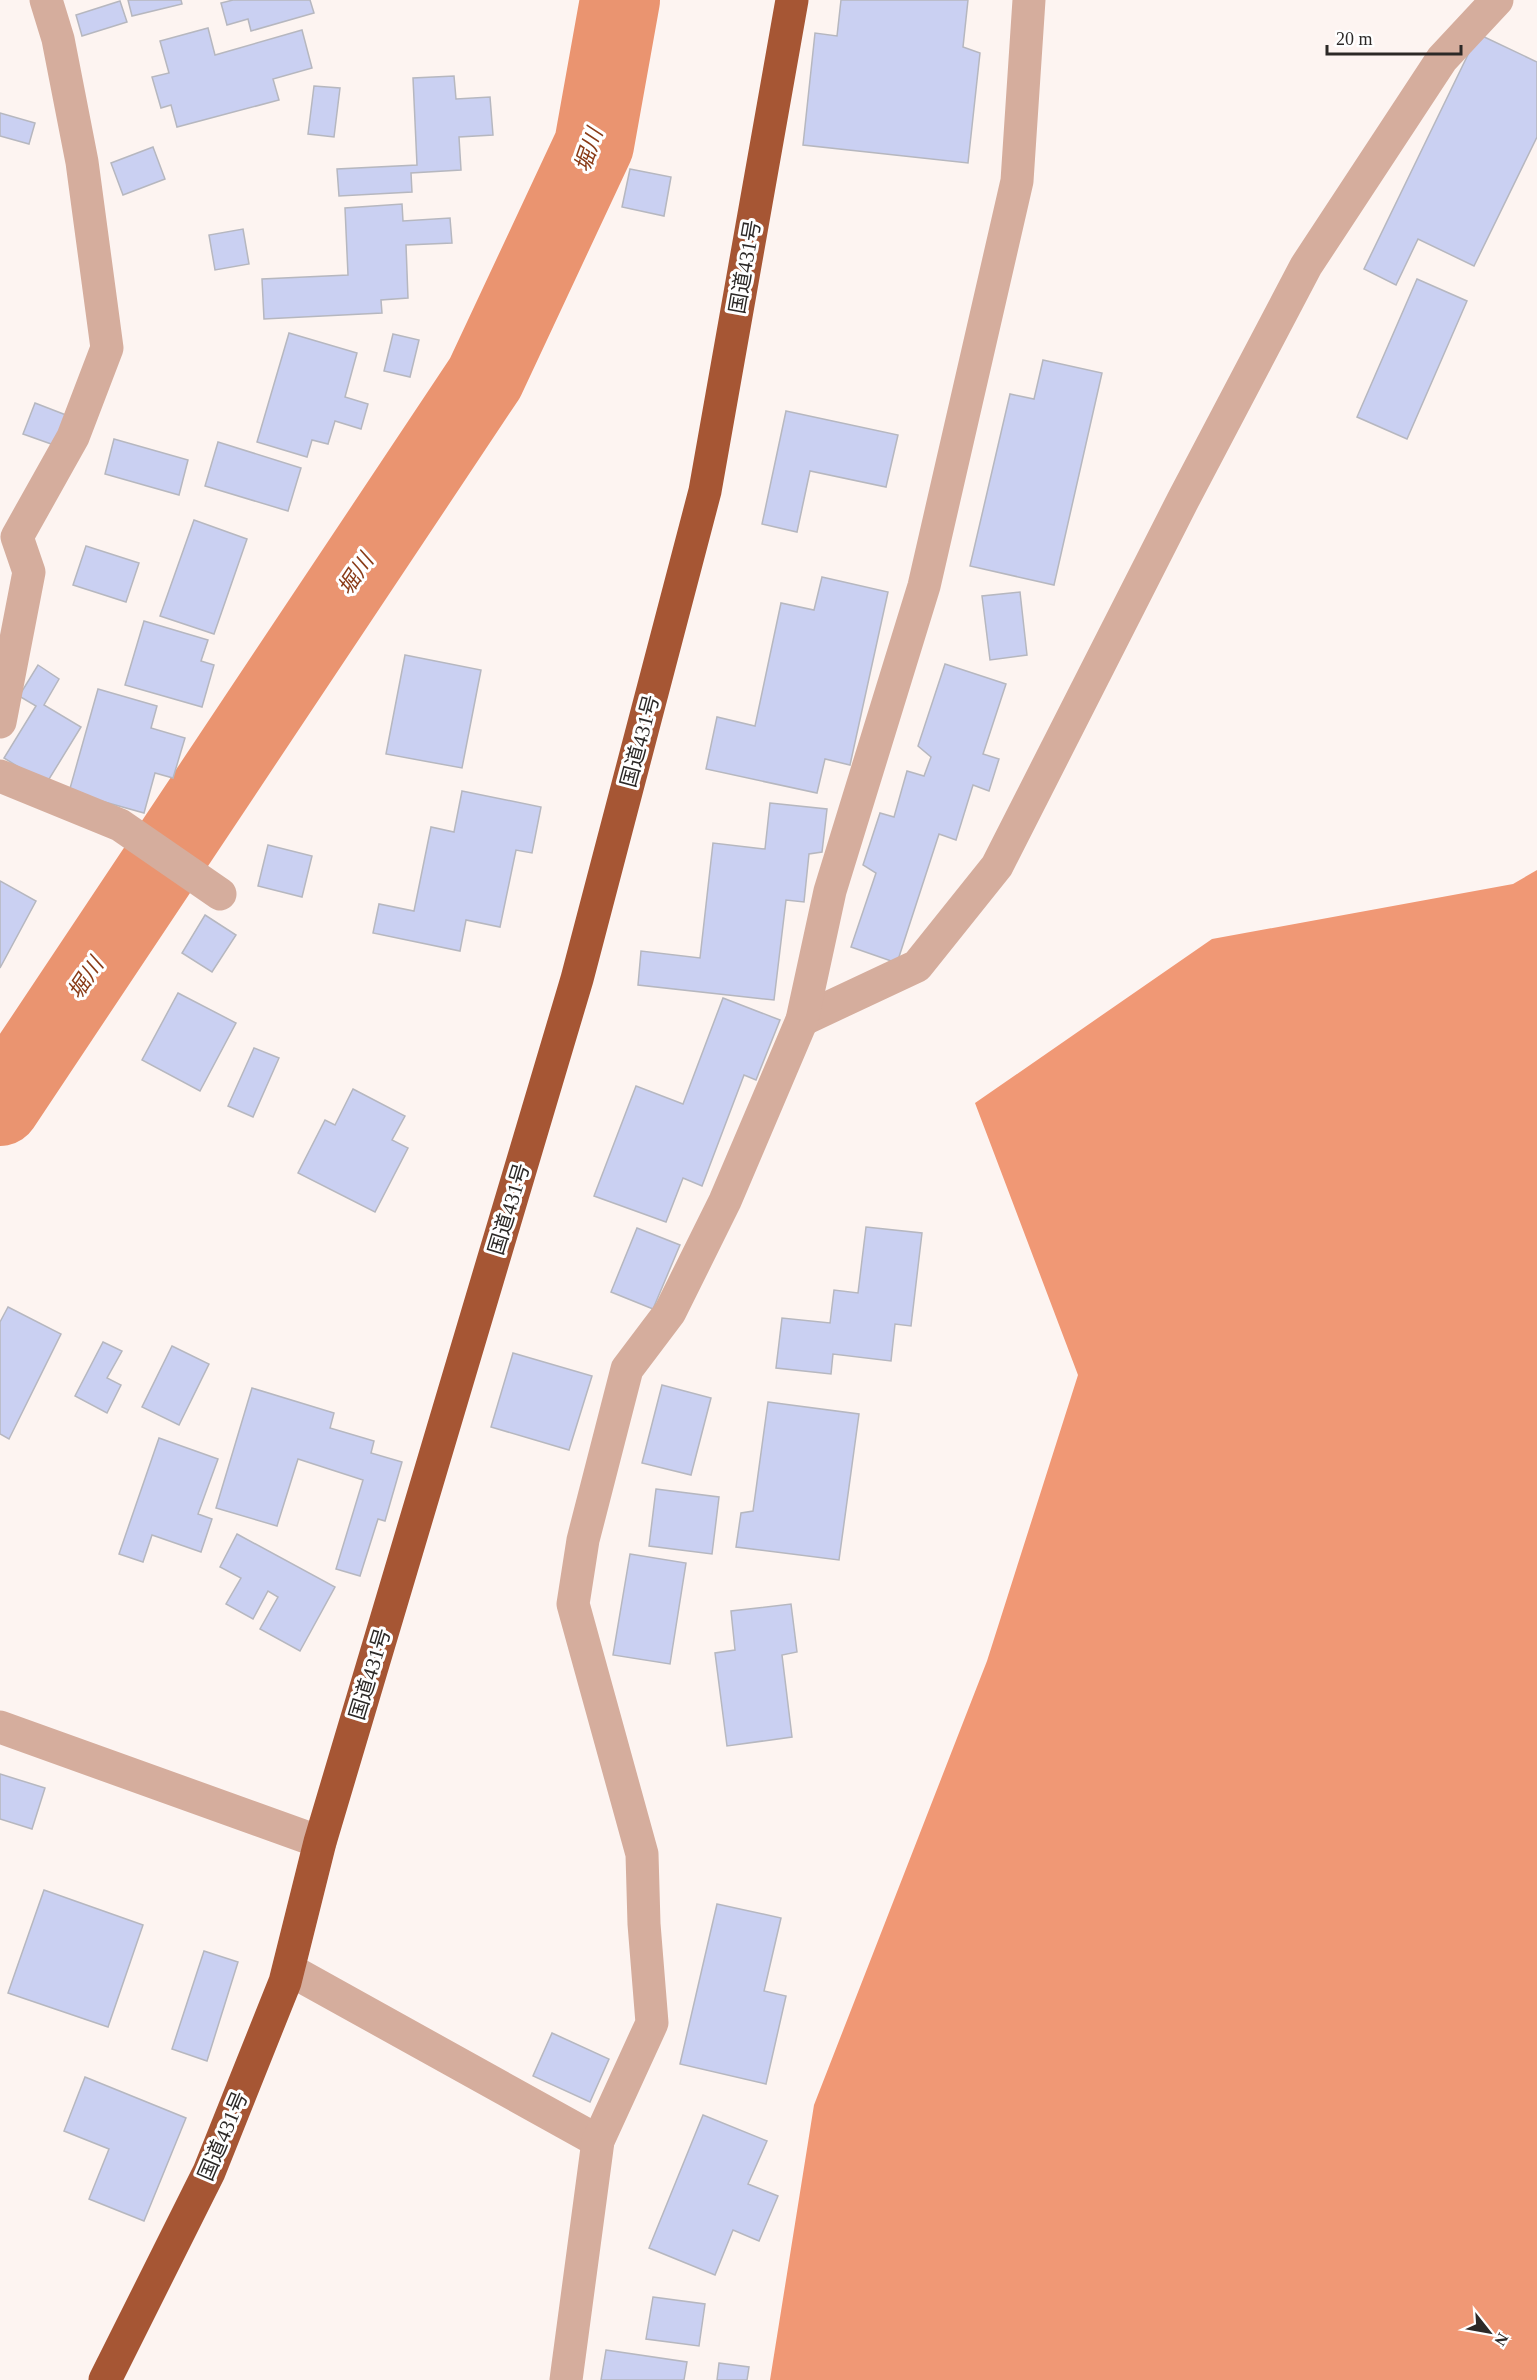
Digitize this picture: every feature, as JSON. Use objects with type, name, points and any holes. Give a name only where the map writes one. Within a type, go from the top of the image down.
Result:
[{"type":"highway","name":"国道431号","points":[[105,2380],[209,2172],[290,1970],[320,1842],[577,979],[705,491],[792,0]]},
{"type":"street","points":[[0,722],[28,572],[8,534],[73,436],[107,348],[82,162],[58,39],[46,0]]},
{"type":"street","points":[[566,2380],[598,2141],[652,2022],[644,1924],[642,1854],[573,1604],[583,1540],[627,1369],[670,1312],[725,1201],[802,1020],[830,891],[924,586],[1017,182],[1029,0]]},
{"type":"street","points":[[802,1020],[917,966],[997,866],[1183,500],[1306,266],[1442,59],[1497,0]]},
{"type":"street","points":[[0,776],[120,825],[220,894]]},
{"type":"street","points":[[0,1727],[320,1842]]},
{"type":"street","points":[[290,1970],[598,2141]]},
{"type":"shaded area","points":[[1537,870],[1537,2380],[770,2380],[814,2105],[987,1661],[1078,1375],[975,1103],[1212,939],[1513,884]]},
{"type":"building","points":[[128,0],[181,0],[182,4],[132,16]]},
{"type":"building","points":[[233,0],[310,0],[314,13],[251,31],[248,19],[227,25],[221,3]]},
{"type":"building","points":[[841,0],[968,0],[963,47],[980,53],[968,163],[803,145],[815,33],[837,36]]},
{"type":"building","points":[[120,1],[127,22],[82,36],[76,15]]},
{"type":"building","points":[[208,28],[215,55],[302,30],[312,68],[273,79],[279,100],[177,127],[171,105],[161,108],[152,77],[169,73],[160,41]]},
{"type":"building","points":[[1478,34],[1537,62],[1537,137],[1474,266],[1418,239],[1396,285],[1364,269]]},
{"type":"building","points":[[454,76],[456,99],[490,97],[493,135],[459,137],[461,170],[411,173],[412,192],[339,196],[337,169],[417,165],[413,78]]},
{"type":"building","points":[[314,86],[340,88],[334,137],[308,134]]},
{"type":"building","points":[[0,113],[35,123],[29,144],[0,136]]},
{"type":"building","points":[[153,147],[165,179],[123,195],[111,163]]},
{"type":"building","points":[[630,169],[671,177],[664,216],[622,207]]},
{"type":"building","points":[[402,204],[403,221],[450,218],[452,243],[406,245],[408,298],[381,300],[382,313],[264,319],[262,279],[348,275],[345,208]]},
{"type":"building","points":[[243,229],[249,264],[215,270],[209,235]]},
{"type":"building","points":[[1417,279],[1467,301],[1407,439],[1357,417]]},
{"type":"building","points":[[289,333],[357,353],[345,397],[368,404],[361,429],[335,421],[328,444],[312,440],[307,457],[257,442]]},
{"type":"building","points":[[393,334],[419,340],[410,377],[384,371]]},
{"type":"building","points":[[1043,360],[1102,373],[1054,585],[970,566],[1010,394],[1034,399]]},
{"type":"building","points":[[35,403],[66,415],[54,445],[23,434]]},
{"type":"building","points":[[786,411],[898,435],[886,487],[810,471],[797,532],[762,524]]},
{"type":"building","points":[[114,439],[188,460],[179,495],[105,474]]},
{"type":"building","points":[[218,442],[301,468],[288,511],[205,486]]},
{"type":"building","points":[[194,520],[247,539],[214,634],[160,616]]},
{"type":"building","points":[[86,546],[139,563],[126,602],[73,585]]},
{"type":"building","points":[[822,577],[888,592],[850,765],[825,759],[817,793],[706,769],[717,717],[755,726],[781,603],[814,610]]},
{"type":"building","points":[[1020,592],[1027,655],[990,660],[982,596]]},
{"type":"building","points":[[144,621],[208,640],[201,661],[214,665],[202,707],[125,685]]},
{"type":"building","points":[[405,655],[481,670],[462,768],[386,754]]},
{"type":"building","points":[[945,664],[1006,684],[983,754],[999,759],[989,791],[973,785],[956,840],[939,834],[897,963],[851,947],[876,873],[863,865],[880,813],[894,817],[907,771],[924,776],[931,757],[918,746]]},
{"type":"building","points":[[38,665],[59,679],[44,705],[81,727],[46,784],[4,758],[36,706],[19,696]]},
{"type":"building","points":[[98,689],[157,706],[151,728],[185,738],[173,778],[155,773],[144,813],[69,792]]},
{"type":"building","points":[[462,791],[541,807],[532,853],[516,850],[500,927],[466,920],[460,951],[373,933],[379,904],[414,911],[431,827],[454,832]]},
{"type":"building","points":[[770,803],[827,809],[822,852],[809,854],[804,902],[786,900],[774,1000],[638,985],[641,951],[700,958],[713,843],[765,849]]},
{"type":"building","points":[[268,845],[312,856],[302,897],[258,886]]},
{"type":"building","points":[[0,881],[36,901],[0,968]]},
{"type":"building","points":[[205,915],[236,935],[212,972],[182,953]]},
{"type":"building","points":[[178,993],[236,1023],[200,1091],[142,1060]]},
{"type":"building","points":[[723,998],[780,1020],[756,1080],[744,1075],[702,1186],[683,1178],[666,1222],[594,1196],[636,1086],[683,1104]]},
{"type":"building","points":[[254,1048],[279,1058],[253,1117],[228,1106]]},
{"type":"building","points":[[353,1089],[405,1116],[392,1140],[408,1148],[375,1212],[298,1173],[325,1120],[335,1125]]},
{"type":"building","points":[[866,1227],[922,1233],[911,1326],[895,1324],[891,1361],[833,1354],[831,1374],[776,1368],[782,1318],[830,1323],[834,1290],[858,1293]]},
{"type":"building","points":[[637,1228],[680,1245],[653,1309],[611,1292]]},
{"type":"building","points":[[8,1307],[61,1334],[9,1439],[0,1434],[0,1322]]},
{"type":"building","points":[[103,1342],[122,1351],[107,1378],[121,1385],[107,1413],[75,1396]]},
{"type":"building","points":[[172,1346],[209,1364],[179,1425],[142,1407]]},
{"type":"building","points":[[513,1353],[592,1376],[569,1450],[491,1427]]},
{"type":"building","points":[[662,1385],[711,1398],[691,1475],[642,1463]]},
{"type":"building","points":[[252,1388],[334,1413],[330,1428],[374,1441],[371,1453],[402,1462],[385,1521],[378,1519],[360,1576],[336,1569],[363,1480],[298,1459],[277,1526],[216,1508]]},
{"type":"building","points":[[768,1402],[859,1414],[839,1560],[736,1547],[741,1513],[753,1511]]},
{"type":"building","points":[[159,1438],[218,1459],[198,1514],[212,1519],[201,1552],[152,1535],[143,1562],[119,1554]]},
{"type":"building","points":[[656,1489],[719,1497],[712,1554],[649,1546]]},
{"type":"building","points":[[237,1534],[335,1587],[300,1651],[260,1629],[278,1597],[268,1591],[253,1619],[226,1604],[241,1578],[220,1567]]},
{"type":"building","points":[[630,1554],[686,1563],[670,1664],[613,1655]]},
{"type":"building","points":[[791,1604],[797,1652],[782,1655],[792,1737],[727,1746],[715,1653],[735,1650],[731,1611]]},
{"type":"building","points":[[0,1774],[45,1788],[32,1829],[0,1819]]},
{"type":"building","points":[[44,1890],[143,1925],[108,2027],[8,1993]]},
{"type":"building","points":[[717,1904],[781,1918],[764,1991],[786,1996],[766,2084],[680,2064]]},
{"type":"building","points":[[204,1951],[238,1962],[207,2061],[172,2049]]},
{"type":"building","points":[[552,2033],[609,2059],[590,2102],[533,2076]]},
{"type":"building","points":[[85,2077],[186,2118],[144,2221],[89,2199],[109,2149],[64,2131]]},
{"type":"building","points":[[703,2115],[767,2141],[748,2184],[778,2196],[759,2241],[733,2230],[715,2275],[649,2248]]},
{"type":"building","points":[[653,2297],[705,2304],[699,2346],[646,2339]]},
{"type":"building","points":[[606,2350],[687,2362],[684,2380],[601,2380]]},
{"type":"building","points":[[719,2363],[749,2367],[747,2380],[717,2380]]},
{"type":"waterway","name":"堀川","points":[[0,1106],[485,378],[594,145],[620,0]]}]
